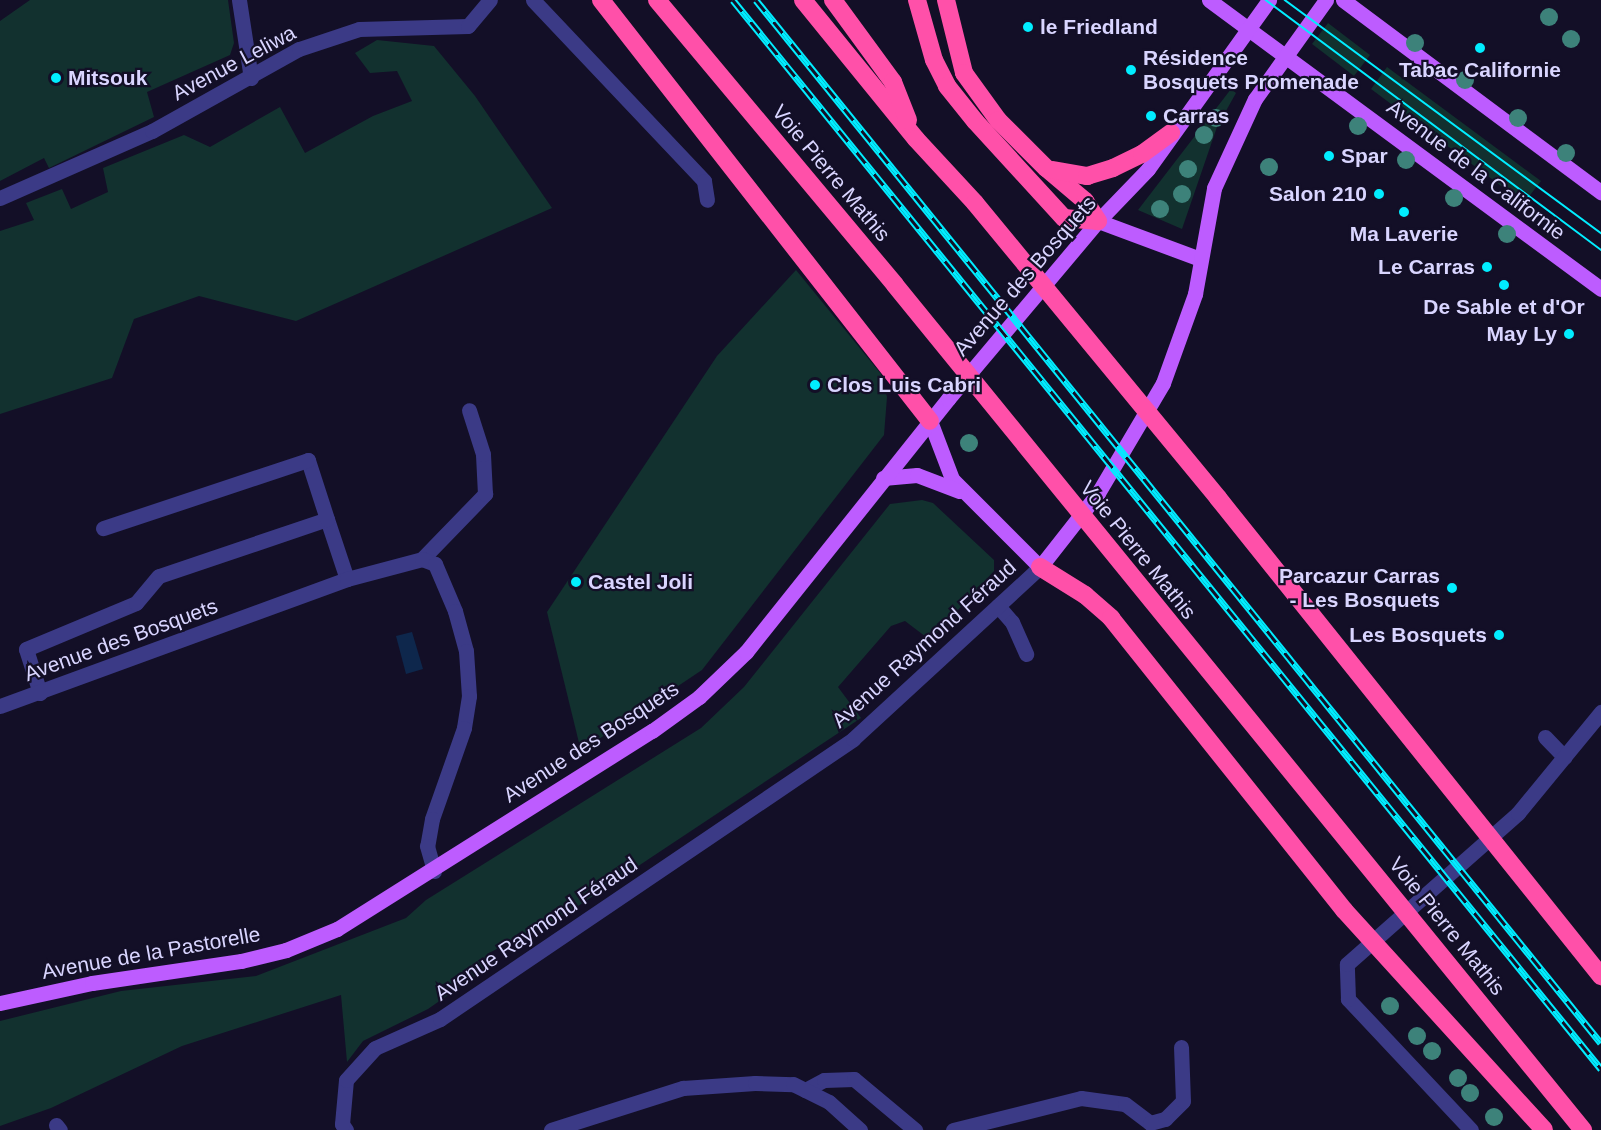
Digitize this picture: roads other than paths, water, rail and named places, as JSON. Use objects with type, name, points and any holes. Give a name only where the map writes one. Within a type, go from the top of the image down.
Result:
[{"type":"highway","points":[[601,0],[930,420]]},
{"type":"highway","name":"Voie Pierre Mathis","points":[[657,0],[895,285],[1583,1130]]},
{"type":"highway","points":[[803,0],[916,139],[975,203],[1218,498],[1601,976]]},
{"type":"highway","points":[[833,0],[893,82],[916,139]]},
{"type":"highway","points":[[917,0],[934,60],[947,86],[975,121],[1064,218],[1098,221]]},
{"type":"highway","points":[[946,0],[964,73],[998,120],[1046,168],[1085,201],[1098,221]]},
{"type":"highway","points":[[1046,168],[1087,176],[1142,154],[1171,133]]},
{"type":"highway","points":[[1040,567],[1085,595],[1111,618],[1344,910],[1544,1130]]},
{"type":"main road","name":"Avenue de la Californie","points":[[1209,0],[1601,289]]},
{"type":"main road","points":[[1248,28],[1269,0]]},
{"type":"main road","name":"Avenue Raymond Féraud","points":[[1040,567],[1098,493],[1163,383],[1195,294],[1214,188],[1255,99],[1326,0]]},
{"type":"main road","points":[[1342,0],[1601,192]]},
{"type":"main road","name":"Avenue des Bosquets","points":[[434,871],[652,731],[699,696],[746,652],[930,420],[1098,221],[1141,178],[1248,28]]},
{"type":"main road","points":[[1098,221],[1200,259]]},
{"type":"main road","points":[[930,420],[952,479],[1040,567]]},
{"type":"main road","points":[[883,478],[916,476],[964,493]]},
{"type":"main road","name":"Avenue de la Pastorelle","points":[[0,1003],[92,983],[241,961],[286,950],[337,929],[434,871]]},
{"type":"street","points":[[239,0],[251,78]]},
{"type":"street","name":"Avenue Leliwa","points":[[0,198],[152,130],[251,78],[299,49],[359,29],[468,26],[490,0]]},
{"type":"street","points":[[533,0],[704,181],[707,200]]},
{"type":"street","points":[[434,871],[427,846],[432,819],[464,728],[469,696],[466,651],[455,611],[435,564],[422,559],[485,494],[483,454],[469,410]]},
{"type":"street","points":[[103,528],[308,460],[347,579]]},
{"type":"street","points":[[40,693],[26,649],[136,603],[159,576],[327,519]]},
{"type":"street","name":"Avenue des Bosquets","points":[[0,706],[347,579],[422,559]]},
{"type":"street","name":"Avenue Raymond Féraud","points":[[346,1130],[342,1124],[346,1080],[375,1048],[440,1019],[853,739],[1040,567]]},
{"type":"street","points":[[998,606],[1012,622],[1026,654]]},
{"type":"street","points":[[1471,1130],[1348,999],[1347,964],[1353,955],[1518,813],[1601,712]]},
{"type":"street","points":[[1545,738],[1564,757]]},
{"type":"street","points":[[953,1130],[1081,1098],[1125,1104],[1149,1126],[1165,1119],[1183,1101],[1180,1047]]},
{"type":"street","points":[[805,1090],[824,1080],[855,1079],[915,1130]]},
{"type":"street","points":[[551,1130],[683,1088],[774,1084],[793,1084],[829,1102],[860,1130]]},
{"type":"water","points":[[412,632],[423,669],[406,674],[396,636]]},
{"type":"tram line","points":[[1266,0],[1601,250]]},
{"type":"tram line","points":[[1285,0],[1601,233]]},
{"type":"railway","points":[[733,0],[1601,1069]]},
{"type":"railway","points":[[756,0],[1601,1043]]},
{"type":"place","name":"le Friedland","points":[[1028,27]]},
{"type":"place","name":"Tabac Californie","points":[[1480,48]]},
{"type":"place","name":"Résidence Bosquets Promenade","points":[[1131,70]]},
{"type":"place","name":"Mitsouk","points":[[56,78]]},
{"type":"place","name":"Carras","points":[[1151,116]]},
{"type":"place","name":"Spar","points":[[1329,156]]},
{"type":"place","name":"Salon 210","points":[[1379,194]]},
{"type":"place","name":"Ma Laverie","points":[[1404,212]]},
{"type":"place","name":"Le Carras","points":[[1487,267]]},
{"type":"place","name":"De Sable et d'Or","points":[[1504,285]]},
{"type":"place","name":"May Ly","points":[[1569,334]]},
{"type":"place","name":"Clos Luis Cabri","points":[[815,385]]},
{"type":"place","name":"Castel Joli","points":[[576,582]]},
{"type":"place","name":"Parcazur Carras - Les Bosquets","points":[[1452,588]]},
{"type":"place","name":"Les Bosquets","points":[[1499,635]]}]
